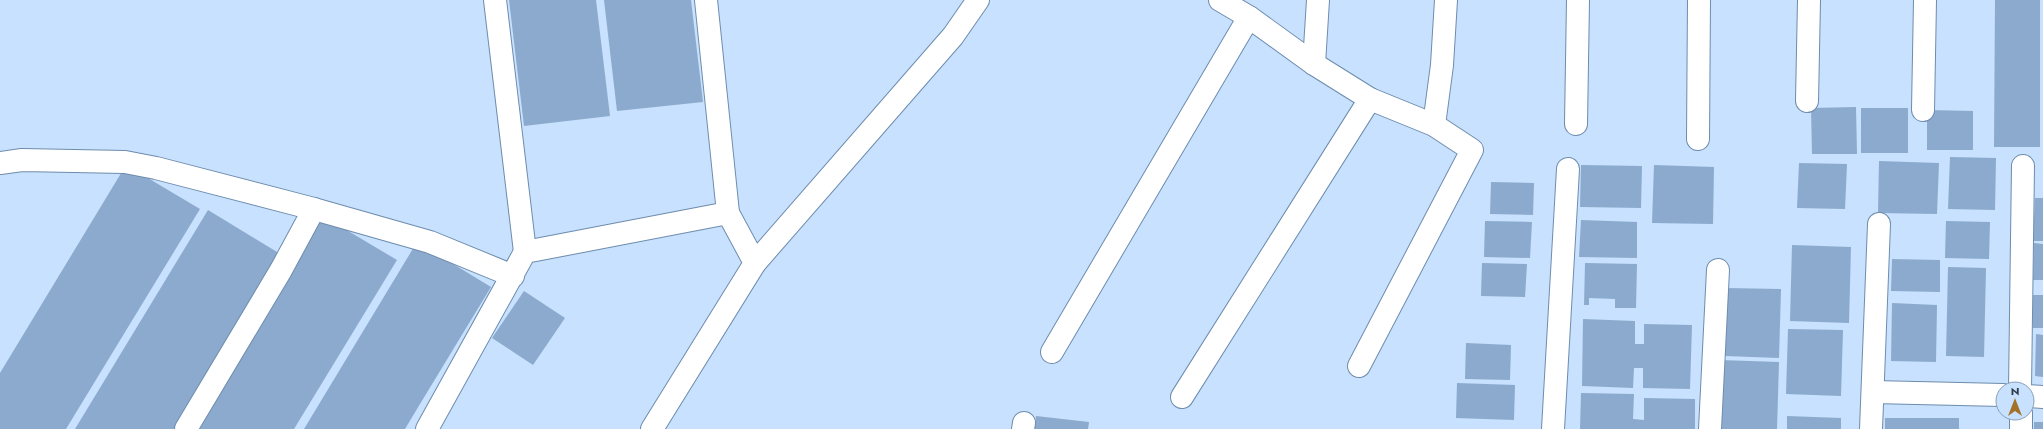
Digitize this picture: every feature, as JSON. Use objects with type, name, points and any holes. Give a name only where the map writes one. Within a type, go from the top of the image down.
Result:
[{"type":"street","points":[[427,429],[525,252],[495,0]]},
{"type":"street","points":[[706,0],[728,213],[755,263]]},
{"type":"street","points":[[652,429],[755,263],[953,36],[978,0]]},
{"type":"street","points":[[1220,0],[1249,17],[1314,64],[1370,99],[1434,126],[1472,150],[1359,366]]},
{"type":"street","points":[[1314,64],[1318,0]]},
{"type":"street","points":[[1434,126],[1442,65],[1446,0]]},
{"type":"street","points":[[1576,124],[1578,0]]},
{"type":"street","points":[[1698,139],[1700,0]]},
{"type":"street","points":[[1807,101],[1809,0]]},
{"type":"street","points":[[1923,110],[1925,0]]},
{"type":"street","points":[[1052,352],[1249,17]]},
{"type":"street","points":[[1182,397],[1370,99]]},
{"type":"street","points":[[0,163],[22,160],[125,162],[156,168],[314,209],[430,242],[513,276]]},
{"type":"street","points":[[2020,381],[2023,166]]},
{"type":"street","points":[[1553,429],[1568,169]]},
{"type":"street","points":[[186,429],[277,276],[314,209]]},
{"type":"street","points":[[525,252],[728,213]]},
{"type":"street","points":[[1871,429],[1879,224]]},
{"type":"street","points":[[1710,429],[1718,270]]},
{"type":"street","points":[[1873,392],[1995,395]]},
{"type":"building","points":[[509,0],[596,0],[610,116],[524,126]]},
{"type":"building","points":[[604,0],[691,0],[703,102],[617,111]]},
{"type":"building","points":[[1995,0],[2040,0],[2040,147],[1994,147]]},
{"type":"building","points":[[1856,107],[1857,154],[1812,154],[1811,108]]},
{"type":"building","points":[[1861,108],[1908,108],[1908,153],[1861,153]]},
{"type":"building","points":[[1927,110],[1973,111],[1973,150],[1927,150]]},
{"type":"building","points":[[1950,157],[1996,158],[1995,210],[1948,209]]},
{"type":"building","points":[[1879,161],[1939,163],[1937,214],[1878,213]]},
{"type":"building","points":[[1799,163],[1847,164],[1845,209],[1797,208]]},
{"type":"building","points":[[126,165],[200,209],[66,429],[0,429],[0,373]]},
{"type":"building","points":[[1581,165],[1642,166],[1641,208],[1580,207]]},
{"type":"building","points":[[1654,165],[1714,167],[1713,224],[1652,223]]},
{"type":"building","points":[[1491,182],[1534,183],[1533,215],[1490,214]]},
{"type":"building","points":[[2035,198],[2043,198],[2043,241],[2033,241]]},
{"type":"building","points":[[208,210],[282,255],[176,429],[75,429]]},
{"type":"building","points":[[323,216],[397,260],[294,429],[193,429]]},
{"type":"building","points":[[1581,220],[1637,222],[1637,258],[1579,257]]},
{"type":"building","points":[[1485,221],[1532,222],[1530,258],[1484,257]]},
{"type":"building","points":[[1946,221],[1990,222],[1989,259],[1945,258]]},
{"type":"building","points":[[417,242],[491,287],[405,429],[304,429]]},
{"type":"building","points":[[2034,243],[2043,244],[2043,280],[2033,280]]},
{"type":"building","points":[[1792,245],[1851,247],[1849,323],[1790,321]]},
{"type":"building","points":[[1892,259],[1940,260],[1940,292],[1891,291]]},
{"type":"building","points":[[1482,263],[1527,264],[1525,297],[1481,296]]},
{"type":"building","points":[[1585,263],[1637,264],[1636,308],[1615,308],[1615,299],[1589,298],[1589,305],[1584,305]]},
{"type":"building","points":[[1948,267],[1986,268],[1984,357],[1946,356]]},
{"type":"building","points":[[1726,288],[1781,289],[1779,358],[1725,356]]},
{"type":"building","points":[[524,291],[565,318],[533,365],[492,338]]},
{"type":"building","points":[[2033,295],[2043,295],[2043,328],[2033,328]]},
{"type":"building","points":[[1892,303],[1937,305],[1936,362],[1891,361]]},
{"type":"building","points":[[1583,319],[1635,321],[1635,344],[1644,344],[1644,324],[1692,325],[1690,389],[1643,388],[1643,368],[1634,368],[1633,388],[1582,386]]},
{"type":"building","points":[[1788,329],[1843,330],[1841,396],[1786,394]]},
{"type":"building","points":[[2036,334],[2043,335],[2043,377],[2035,376]]},
{"type":"building","points":[[1466,343],[1511,345],[1510,380],[1465,379]]},
{"type":"building","points":[[1720,360],[1779,362],[1777,429],[1719,429]]},
{"type":"building","points":[[1457,383],[1515,385],[1514,420],[1456,418]]},
{"type":"building","points":[[1581,393],[1634,394],[1633,419],[1644,420],[1644,398],[1695,399],[1695,429],[1580,429]]},
{"type":"building","points":[[1036,416],[1089,422],[1088,429],[1034,429]]},
{"type":"building","points":[[1787,416],[1841,418],[1841,429],[1787,429]]},
{"type":"building","points":[[1885,418],[1959,418],[1959,429],[1885,429]]},
{"type":"building","points":[[2034,422],[2043,422],[2043,429],[2034,429]]}]
